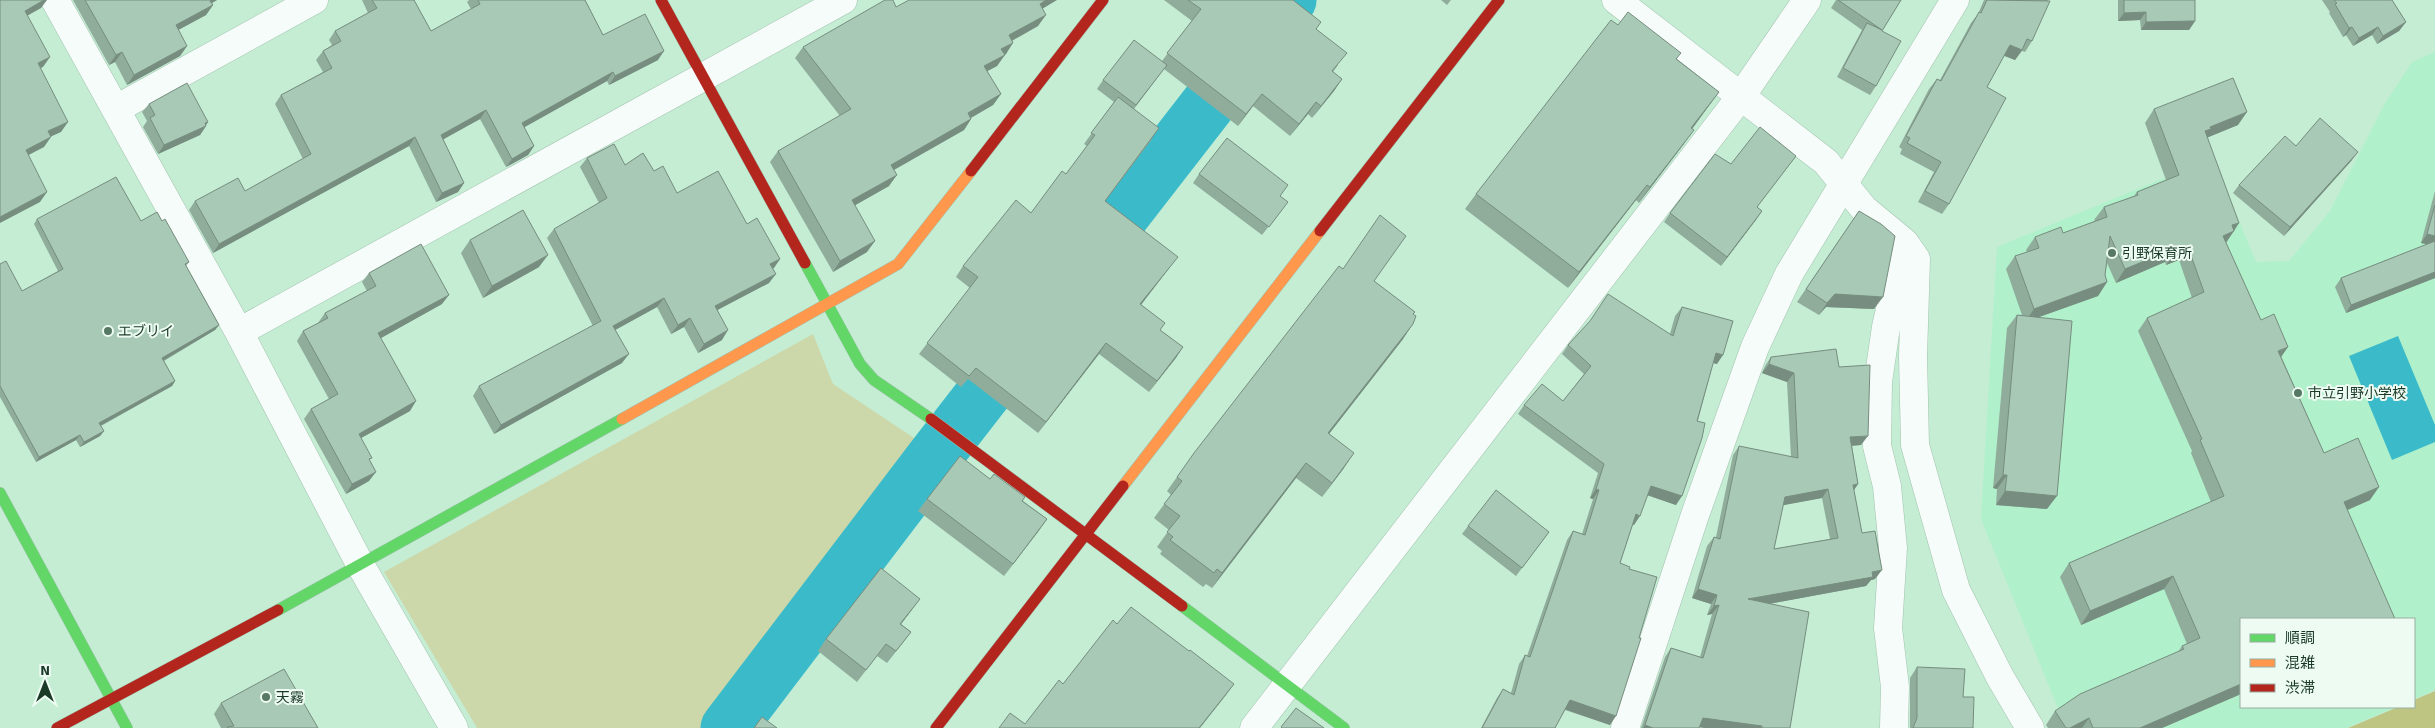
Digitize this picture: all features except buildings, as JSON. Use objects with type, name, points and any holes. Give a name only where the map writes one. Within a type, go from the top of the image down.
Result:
[{"type":"street","points":[[55,0],[239,332],[361,566],[454,728]]},
{"type":"street","points":[[116,110],[314,0]]},
{"type":"street","points":[[661,0],[860,364],[874,380],[963,442],[1288,684],[1344,728]]},
{"type":"street","points":[[239,332],[843,0]]},
{"type":"street","points":[[57,728],[361,566],[898,264],[1103,0]]},
{"type":"street","points":[[936,728],[1499,0]]},
{"type":"street","points":[[1616,0],[1742,95],[1826,162],[1864,209],[1905,243],[1916,259],[1913,356],[1915,445],[1956,590],[2000,677],[2030,728]]},
{"type":"street","points":[[1254,728],[1742,95],[1806,0]]},
{"type":"street","points":[[1625,728],[1695,515],[1755,347],[1789,274],[1955,0]]},
{"type":"street","points":[[1894,728],[1895,687],[1888,628],[1893,548],[1887,486],[1877,446],[1878,382],[1886,328],[1905,243]]},
{"type":"street","points":[[0,493],[127,728]]},
{"type":"shaded area","name":"市立引野小学校","points":[[2435,52],[2435,690],[2415,699],[2415,618],[2240,618],[2240,708],[2394,708],[2346,728],[2066,728],[1981,519],[1997,247],[2213,158],[2256,262],[2289,261],[2330,211],[2384,105],[2412,62]]},
{"type":"shaded area","points":[[813,334],[833,384],[926,446],[709,728],[477,728],[384,572]]},
{"type":"shaded area","points":[[2435,691],[2435,728],[2348,728],[2396,708],[2415,708],[2415,700]]},
{"type":"water","points":[[2398,336],[2435,425],[2435,442],[2392,460],[2349,356]]},
{"type":"waterway","points":[[728,728],[935,456],[1289,0]]},
{"type":"traffic: fast","points":[[805,263],[860,364],[874,380],[931,419]]},
{"type":"traffic: fast","points":[[278,610],[622,419]]},
{"type":"traffic: fast","points":[[0,493],[127,728]]},
{"type":"traffic: fast","points":[[1182,606],[1344,728]]},
{"type":"traffic: slow","points":[[622,419],[898,264],[971,171]]},
{"type":"traffic: slow","points":[[1123,486],[1320,231]]},
{"type":"traffic: jam","points":[[661,0],[805,263]]},
{"type":"traffic: jam","points":[[971,171],[1103,0]]},
{"type":"traffic: jam","points":[[1320,231],[1499,0]]},
{"type":"traffic: jam","points":[[931,419],[1182,606]]},
{"type":"traffic: jam","points":[[936,728],[1123,486]]},
{"type":"traffic: jam","points":[[57,728],[278,610]]},
{"type":"place","name":"引野保育所","points":[[2112,253]]},
{"type":"place","name":"エブリイ","points":[[108,331]]},
{"type":"place","name":"市立引野小学校","points":[[2298,393]]},
{"type":"place","name":"天霧","points":[[266,697]]}]
